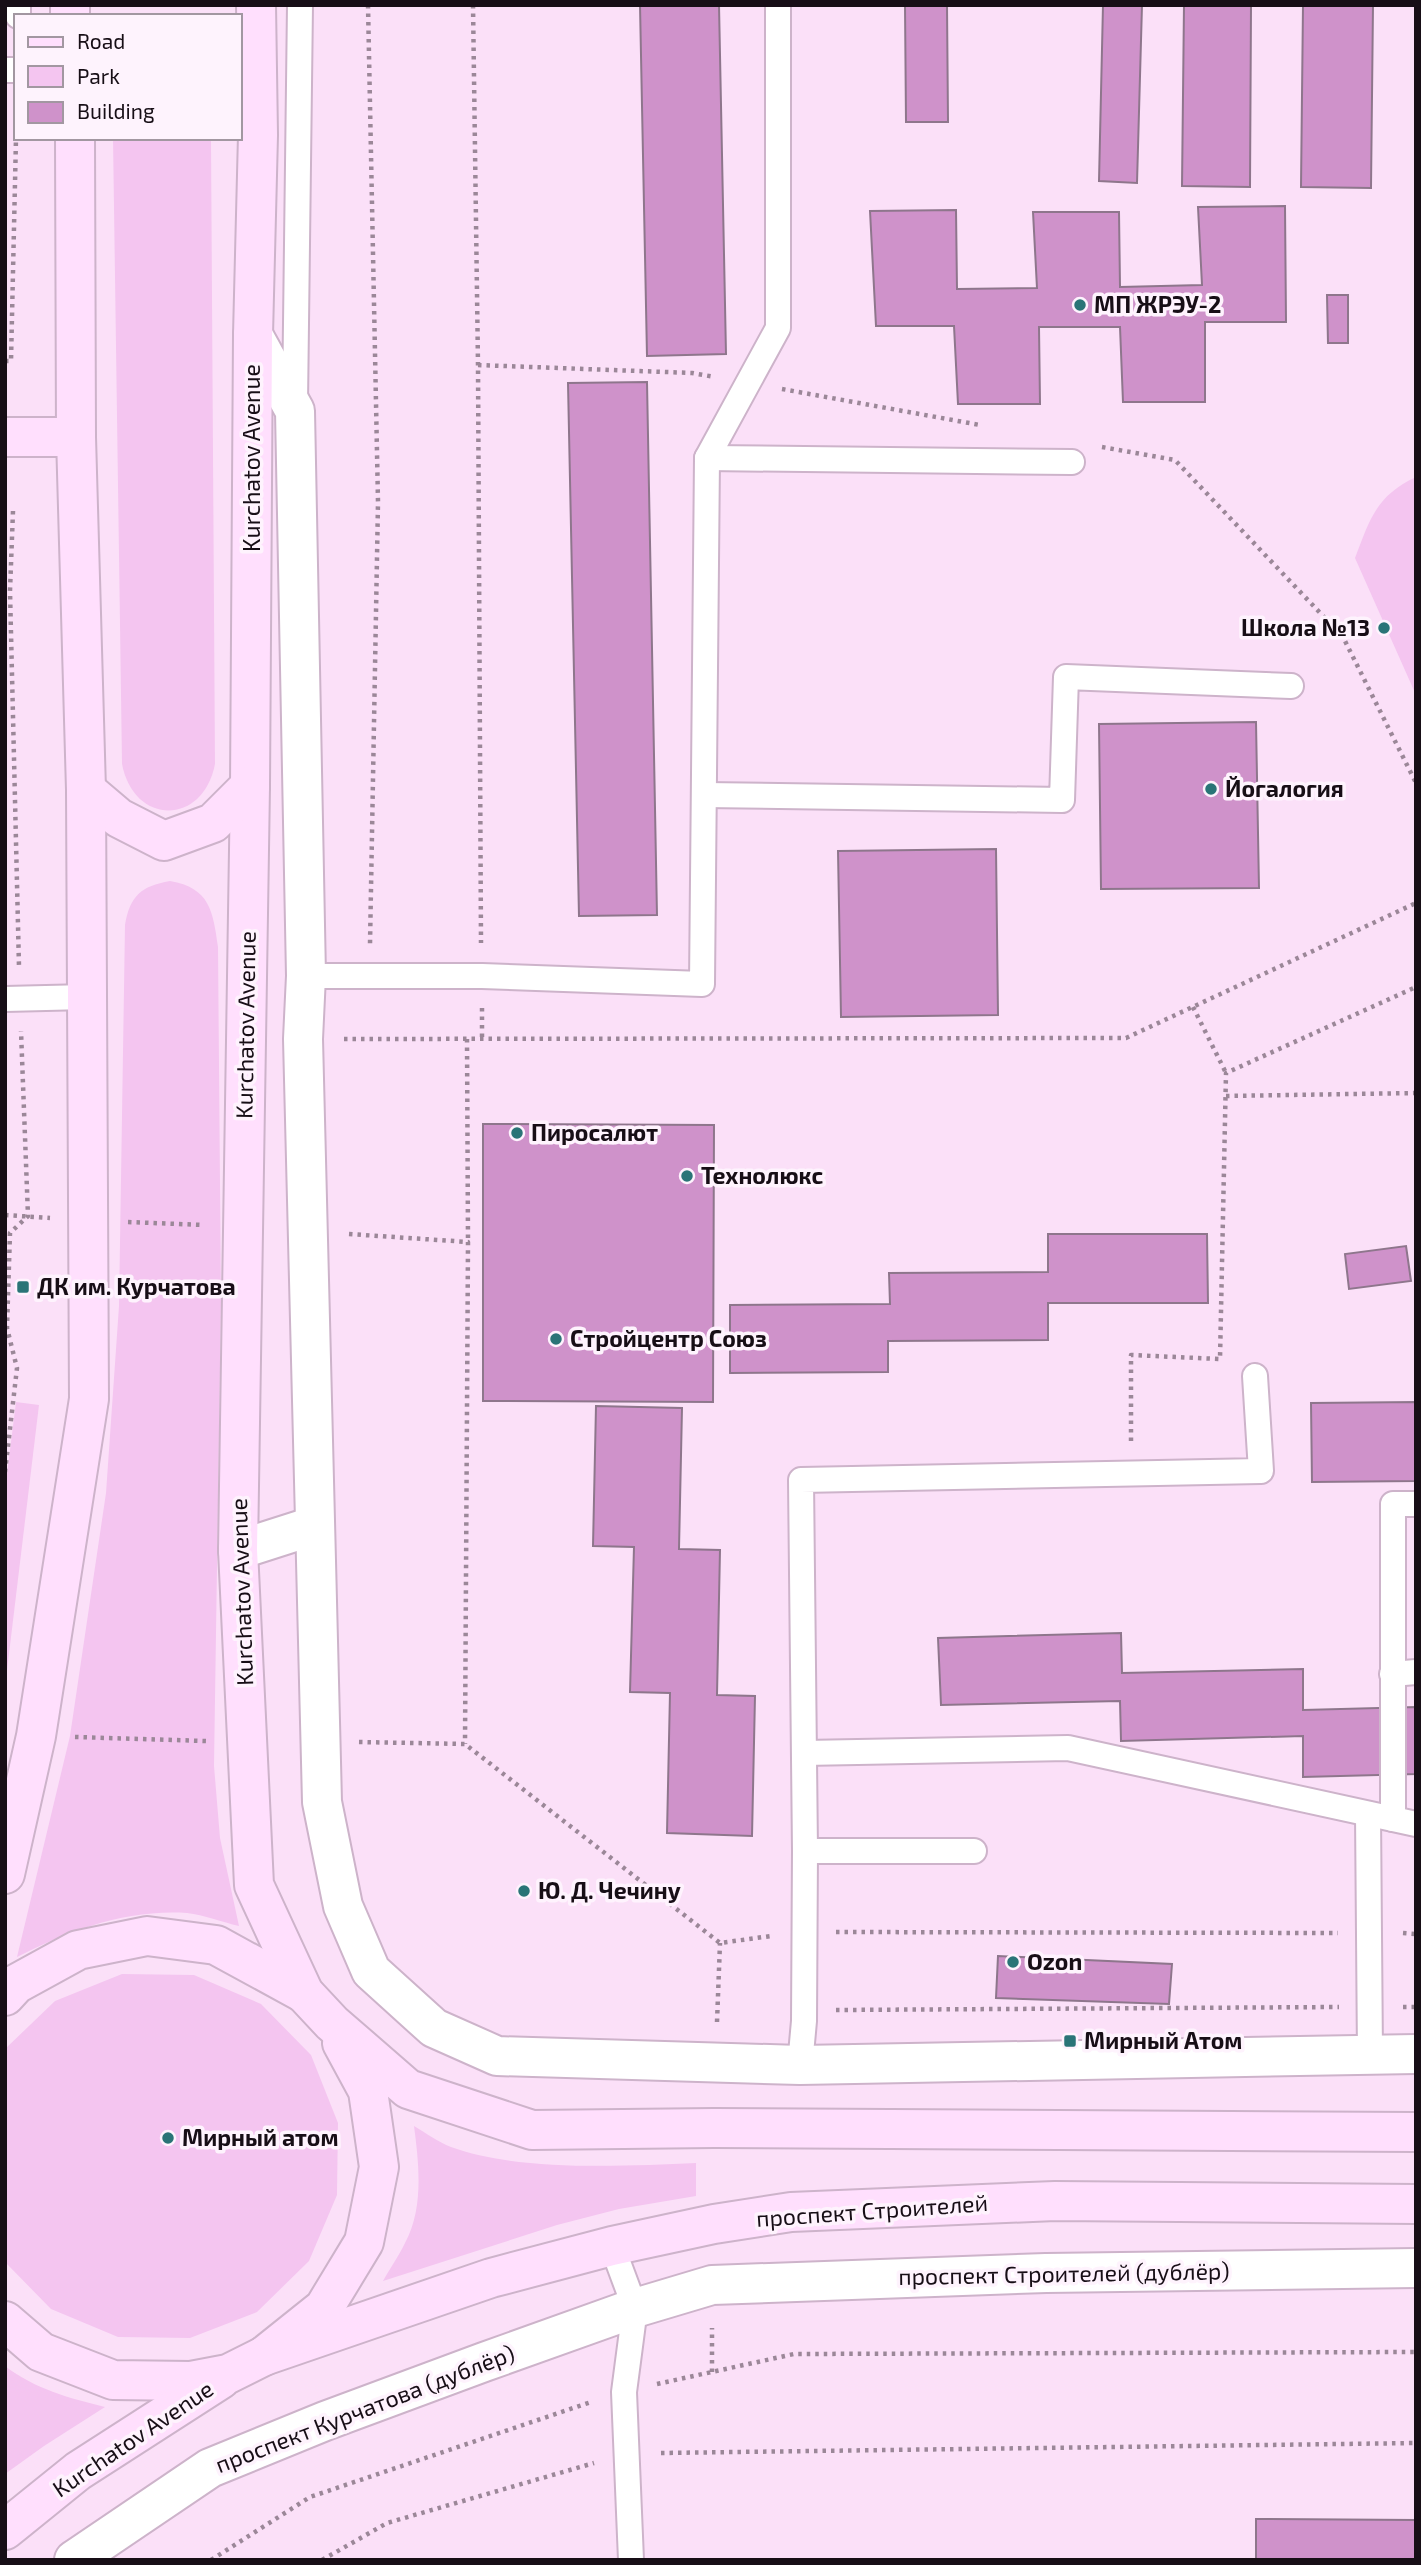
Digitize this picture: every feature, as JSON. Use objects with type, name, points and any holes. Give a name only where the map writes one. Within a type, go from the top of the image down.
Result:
[{"type":"main road","name":"Kurchatov Avenue","points":[[256,5],[258,135],[253,335],[250,786],[238,1550],[254,1885],[304,1993],[332,2023]]},
{"type":"main road","points":[[242,105],[258,135]]},
{"type":"main road","points":[[5,1874],[36,1737],[89,1399],[86,790],[76,437],[75,140]]},
{"type":"main road","points":[[5,437],[76,437]]},
{"type":"main road","points":[[86,790],[119,818],[164,841],[213,823],[250,786]]},
{"type":"main road","points":[[5,1996],[16,1984],[78,1950],[147,1936],[216,1945],[304,1993]]},
{"type":"main road","points":[[332,2023],[408,2090],[532,2130],[714,2128],[1416,2132]]},
{"type":"main road","points":[[5,2321],[41,2352],[113,2380],[191,2381],[229,2374],[264,2356],[324,2308],[364,2242],[379,2167],[368,2091],[332,2023]]},
{"type":"main road","name":"проспект Строителей","points":[[264,2356],[491,2278],[612,2246],[714,2224],[791,2212],[1055,2201],[1416,2204]]},
{"type":"main road","name":"Kurchatov Avenue","points":[[5,2530],[78,2471],[229,2374]]},
{"type":"street","points":[[253,335],[295,411],[306,976],[303,1039],[321,1802],[343,1906],[371,1971],[434,2028],[497,2056],[800,2066],[1416,2054]]},
{"type":"street","points":[[238,1550],[313,1526]]},
{"type":"street","name":"проспект Строителей (дублёр)","points":[[635,2308],[712,2285],[1046,2273],[1416,2268]]},
{"type":"street","name":"проспект Курчатова (дублёр)","points":[[75,2560],[210,2468],[325,2421],[635,2308]]},
{"type":"lane","points":[[295,411],[300,5]]},
{"type":"lane","points":[[306,976],[482,976],[702,984],[708,458],[778,328],[778,5]]},
{"type":"lane","points":[[708,458],[1072,462]]},
{"type":"lane","points":[[704,795],[1062,800],[1066,677],[1291,685]]},
{"type":"lane","points":[[12,999],[87,998]]},
{"type":"lane","points":[[800,2066],[804,2010],[805,1851],[801,1480],[1261,1471],[1255,1377]]},
{"type":"lane","points":[[804,1754],[1068,1748],[1404,1821],[1404,1673],[1393,1504],[1416,1504]]},
{"type":"lane","points":[[1368,1814],[1370,2054]]},
{"type":"lane","points":[[805,1851],[974,1851]]},
{"type":"lane","points":[[612,2246],[635,2308],[624,2392],[631,2560]]},
{"type":"path","points":[[368,5],[378,502],[369,976]]},
{"type":"path","points":[[472,5],[478,365],[482,1039]]},
{"type":"path","points":[[5,361],[11,361],[16,140]]},
{"type":"path","points":[[13,511],[10,591],[12,999],[28,1216]]},
{"type":"path","points":[[303,1039],[1126,1038],[1416,903]]},
{"type":"path","points":[[1226,1073],[1416,987]]},
{"type":"path","points":[[1131,1474],[1131,1355],[1220,1359],[1226,1073],[1193,1007]]},
{"type":"path","points":[[465,1744],[467,1039]]},
{"type":"path","points":[[1226,1097],[1416,1093]]},
{"type":"path","points":[[5,1215],[243,1227]]},
{"type":"path","points":[[5,1472],[17,1368],[7,1328],[10,1233],[28,1216]]},
{"type":"path","points":[[307,1231],[468,1242]]},
{"type":"path","points":[[5,1397],[14,1398]]},
{"type":"path","points":[[36,1737],[247,1741]]},
{"type":"path","points":[[716,2063],[720,1942]]},
{"type":"path","points":[[804,2010],[1416,2007]]},
{"type":"path","points":[[211,2560],[310,2497],[624,2392],[794,2354],[1416,2352]]},
{"type":"path","points":[[322,2560],[387,2523],[626,2453],[1416,2443]]},
{"type":"green space","points":[[113,140],[211,140],[215,764],[208,784],[197,799],[183,808],[168,810],[154,808],[140,799],[129,784],[122,764]]},
{"type":"green space","points":[[1416,477],[1416,695],[1355,558],[1376,510],[1392,492]]},
{"type":"green space","points":[[170,881],[194,889],[207,903],[214,922],[218,947],[221,1302],[214,1766],[220,1838],[239,1926],[187,1913],[143,1914],[78,1930],[17,1957],[70,1736],[106,1493],[119,1306],[125,925],[130,907],[138,894],[151,886]]},
{"type":"green space","points":[[16,1402],[39,1405],[5,1687],[5,1490]]},
{"type":"green space","points":[[122,1974],[194,1975],[261,2004],[311,2055],[338,2123],[337,2195],[309,2261],[257,2312],[190,2338],[118,2337],[51,2309],[5,2262],[5,2049],[55,2001]]},
{"type":"green space","points":[[414,2126],[451,2147],[508,2160],[572,2166],[696,2163],[696,2196],[619,2209],[557,2225],[383,2281],[405,2243],[418,2201]]},
{"type":"green space","points":[[5,2366],[40,2387],[105,2407],[5,2474]]},
{"type":"building","points":[[640,5],[719,5],[726,354],[647,356]]},
{"type":"building","points":[[905,5],[947,5],[948,122],[906,122]]},
{"type":"building","points":[[1103,5],[1142,5],[1137,183],[1099,181]]},
{"type":"building","points":[[1184,5],[1251,5],[1250,187],[1182,186]]},
{"type":"building","points":[[1303,5],[1373,5],[1371,188],[1301,187]]},
{"type":"building","name":"МП ЖРЭУ-2","points":[[1285,206],[1286,322],[1205,322],[1205,402],[1123,402],[1120,327],[1039,327],[1040,404],[958,404],[954,326],[876,326],[870,211],[956,210],[957,289],[1037,288],[1033,212],[1119,212],[1120,287],[1202,285],[1198,207]]},
{"type":"building","points":[[1327,295],[1348,295],[1348,343],[1328,343]]},
{"type":"building","points":[[647,382],[657,915],[579,916],[568,383]]},
{"type":"building","points":[[1256,722],[1259,888],[1101,889],[1099,724]]},
{"type":"building","points":[[996,849],[998,1015],[841,1017],[838,851]]},
{"type":"building","points":[[483,1124],[714,1125],[713,1402],[483,1401]]},
{"type":"building","points":[[1048,1234],[1207,1234],[1208,1303],[1048,1303],[1048,1340],[888,1341],[888,1372],[730,1373],[730,1305],[890,1304],[889,1273],[1048,1272]]},
{"type":"building","points":[[1406,1246],[1411,1281],[1349,1289],[1345,1254]]},
{"type":"building","points":[[1416,1402],[1416,1481],[1312,1482],[1311,1403]]},
{"type":"building","points":[[596,1406],[682,1408],[679,1549],[720,1550],[717,1695],[755,1696],[752,1836],[667,1833],[670,1693],[630,1692],[634,1547],[593,1546]]},
{"type":"building","points":[[1121,1633],[1122,1673],[1303,1669],[1303,1710],[1416,1707],[1416,1774],[1303,1777],[1303,1736],[1121,1741],[1120,1701],[941,1705],[938,1638]]},
{"type":"building","points":[[998,1956],[1172,1964],[1169,2004],[996,1998]]},
{"type":"building","points":[[1256,2519],[1416,2520],[1416,2560],[1256,2560]]},
{"type":"place","name":"МП ЖРЭУ-2","points":[[1080,305]]},
{"type":"place","name":"Школа №13","points":[[1384,628]]},
{"type":"place","name":"Йогалогия","points":[[1211,789]]},
{"type":"place","name":"Пиросалют","points":[[517,1133]]},
{"type":"place","name":"Технолюкс","points":[[687,1176]]},
{"type":"place","name":"ДК им. Курчатова","points":[[23,1287]]},
{"type":"place","name":"Стройцентр Союз","points":[[556,1339]]},
{"type":"place","name":"Ю. Д. Чечину","points":[[524,1891]]},
{"type":"place","name":"Ozon","points":[[1013,1962]]},
{"type":"place","name":"Мирный Атом","points":[[1070,2041]]},
{"type":"place","name":"Мирный атом","points":[[168,2138]]}]
